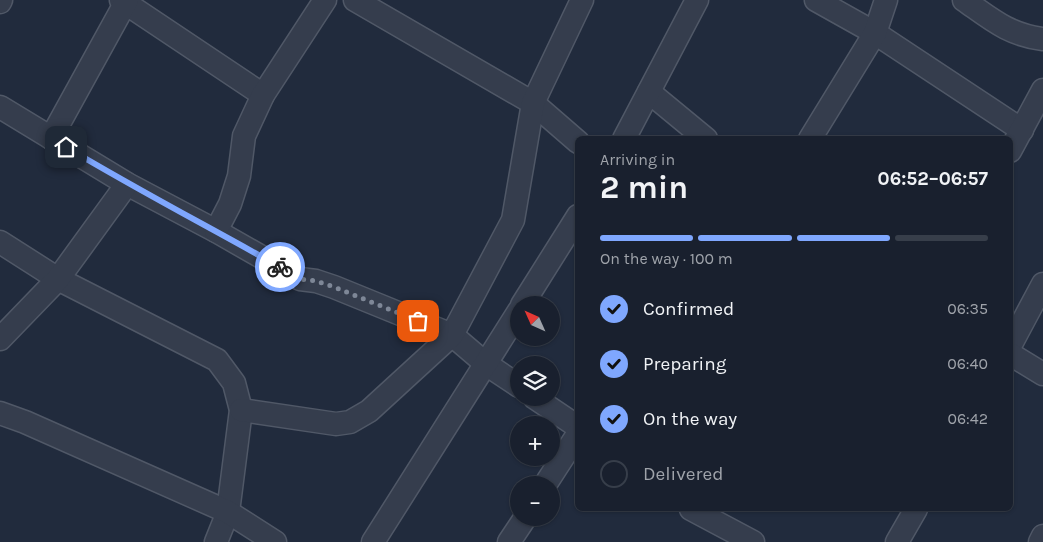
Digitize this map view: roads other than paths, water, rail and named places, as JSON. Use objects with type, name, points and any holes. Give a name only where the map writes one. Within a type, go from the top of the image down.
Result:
[{"type":"street","points":[[284,63],[304,10],[305,0]]},
{"type":"street","points":[[216,231],[230,204],[240,176],[244,136],[263,95],[325,0]]},
{"type":"street","points":[[355,0],[533,103],[575,139]]},
{"type":"street","points":[[242,410],[336,424],[350,422],[370,411],[452,335],[513,220],[533,103],[582,0]]},
{"type":"street","points":[[626,136],[697,0]]},
{"type":"street","points":[[816,0],[875,33],[1022,130]]},
{"type":"street","points":[[812,136],[875,33],[886,0]]},
{"type":"street","points":[[964,0],[1002,27],[1024,36],[1043,39]]},
{"type":"street","points":[[51,138],[125,1],[263,95]]},
{"type":"street","points":[[1013,146],[1043,90]]},
{"type":"street","points":[[649,92],[702,136]]},
{"type":"street","points":[[0,107],[127,184],[216,231],[300,279],[316,281],[334,287],[452,335],[486,364],[510,380]]},
{"type":"street","points":[[0,339],[58,279],[127,184]]},
{"type":"street","points":[[528,296],[575,221]]},
{"type":"street","points":[[0,242],[58,279],[217,360],[234,382],[242,410],[228,512],[216,542]]},
{"type":"street","points":[[1013,340],[1043,284]]},
{"type":"street","points":[[373,542],[510,325]]},
{"type":"street","points":[[1013,356],[1043,374]]},
{"type":"street","points":[[547,406],[575,425]]},
{"type":"street","points":[[3,421],[228,512],[275,542]]},
{"type":"street","points":[[551,476],[575,439]]},
{"type":"street","points":[[695,511],[748,541]]},
{"type":"street","points":[[897,542],[915,511]]},
{"type":"street","points":[[509,542],[520,526]]},
{"type":"street","points":[[1040,542],[1043,536]]}]
